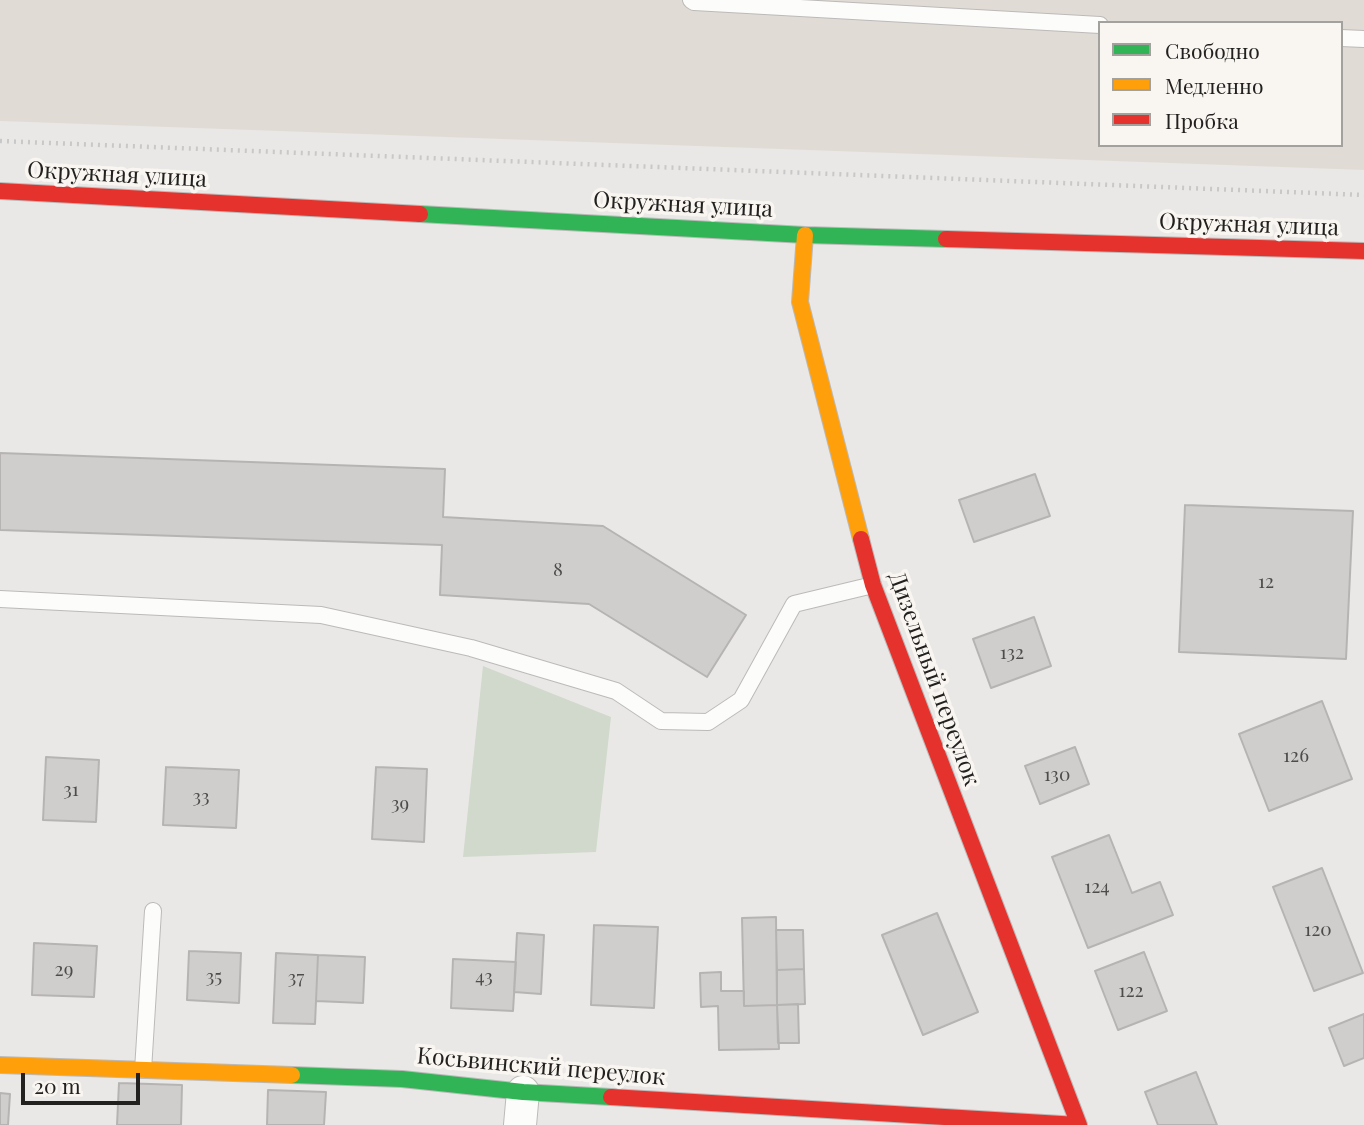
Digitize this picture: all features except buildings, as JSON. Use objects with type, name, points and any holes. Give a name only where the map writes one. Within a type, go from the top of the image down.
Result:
[{"type":"street","name":"Окружная улица","points":[[0,191],[805,234],[1364,251]]},
{"type":"street","name":"Дизельный переулок","points":[[805,234],[800,302],[873,584],[1078,1125]]},
{"type":"street","name":"Косьвинский переулок","points":[[0,1065],[402,1079],[523,1092],[1078,1125]]},
{"type":"street","points":[[520,1125],[523,1092]]},
{"type":"lane","points":[[691,0],[1098,25]]},
{"type":"lane","points":[[1343,38],[1364,39]]},
{"type":"lane","points":[[0,599],[321,615],[471,648],[616,691],[662,721],[708,722],[741,700],[794,604],[873,584]]},
{"type":"lane","points":[[143,1070],[153,911]]},
{"type":"path","points":[[0,141],[1364,195]]},
{"type":"shaded area","points":[[0,0],[1364,0],[1364,170],[0,121]]},
{"type":"shaded area","points":[[483,666],[611,717],[596,852],[463,857]]},
{"type":"traffic: fast","points":[[420,214],[805,235],[946,239]]},
{"type":"traffic: fast","points":[[292,1075],[402,1079],[523,1092],[611,1097]]},
{"type":"traffic: slow","points":[[805,235],[800,302],[861,539]]},
{"type":"traffic: slow","points":[[0,1065],[292,1075]]},
{"type":"traffic: jam","points":[[0,191],[420,214]]},
{"type":"traffic: jam","points":[[946,239],[1364,251]]},
{"type":"traffic: jam","points":[[861,539],[873,585],[1079,1125]]},
{"type":"traffic: jam","points":[[611,1097],[1078,1125]]}]
